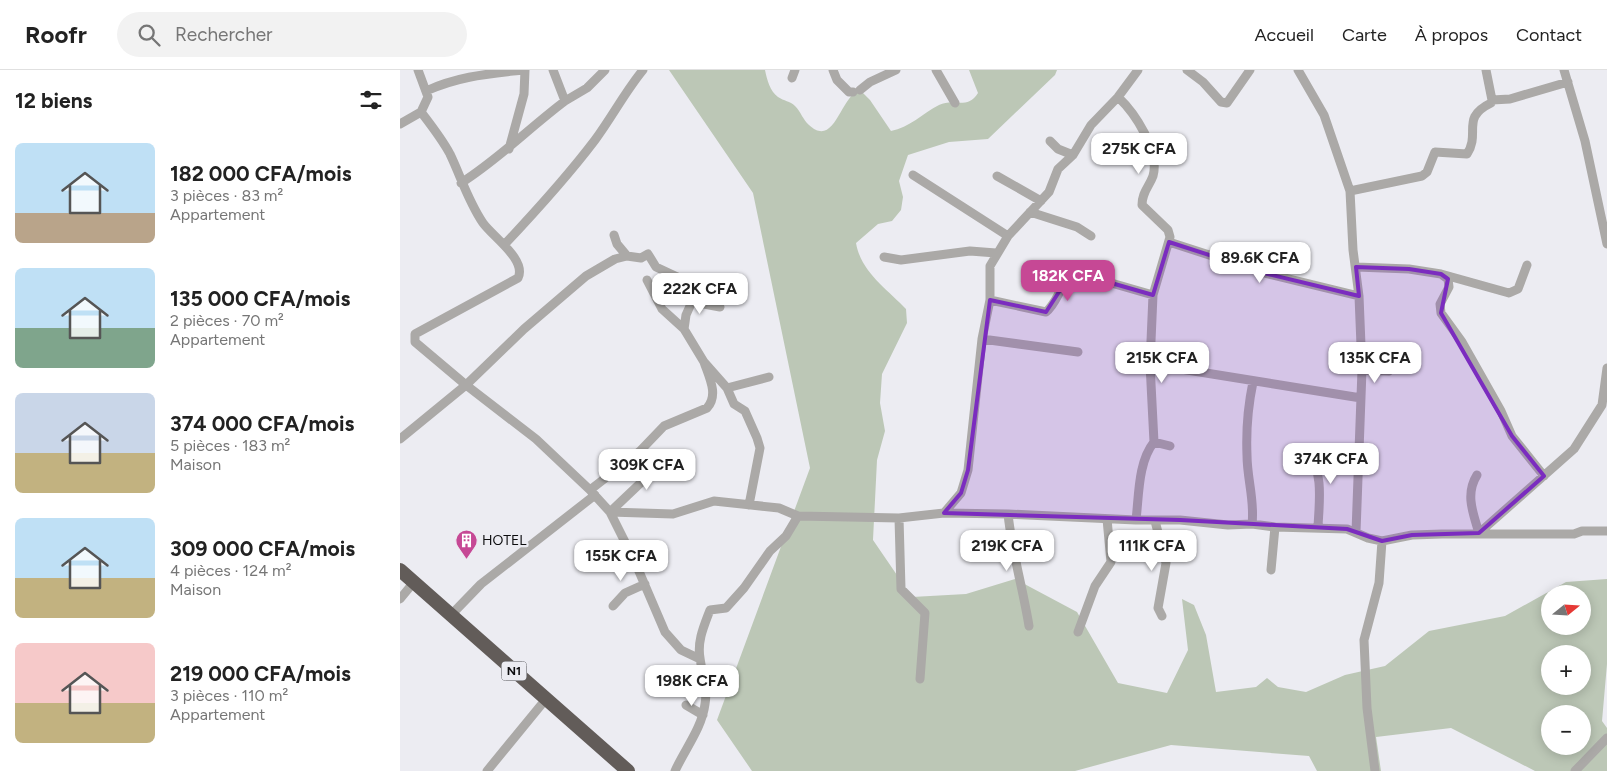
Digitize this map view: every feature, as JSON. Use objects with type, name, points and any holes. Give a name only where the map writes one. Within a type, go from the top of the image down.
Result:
[{"type":"highway","name":"N1","points":[[400,570],[628,771]]},
{"type":"street","points":[[400,124],[421,112],[428,97],[418,70]]},
{"type":"street","points":[[426,91],[449,80],[464,76],[524,70],[524,94],[509,150]]},
{"type":"street","points":[[553,70],[565,101]]},
{"type":"street","points":[[461,183],[509,150],[531,128],[565,101],[587,88],[605,70]]},
{"type":"street","points":[[504,245],[543,203],[595,140],[626,91],[643,70]]},
{"type":"street","points":[[833,70],[837,80],[849,92],[857,91],[870,82],[896,70]]},
{"type":"street","points":[[936,70],[954,103]]},
{"type":"street","points":[[944,513],[961,493],[968,470],[982,339],[990,300],[990,266],[1008,236],[1041,201],[1055,182],[1058,169],[1073,155],[1092,125],[1118,97],[1138,70]]},
{"type":"street","points":[[1187,70],[1203,82],[1221,102],[1227,103],[1250,70]]},
{"type":"street","points":[[1298,70],[1324,115],[1350,191],[1359,296],[1362,370],[1356,532]]},
{"type":"street","points":[[1486,70],[1492,100]]},
{"type":"street","points":[[1564,70],[1585,141],[1606,232],[1607,244]]},
{"type":"street","points":[[1350,191],[1422,176],[1427,172],[1436,152],[1467,154],[1471,148],[1474,115],[1478,110],[1491,103],[1492,100],[1510,99],[1568,82]]},
{"type":"street","points":[[1118,97],[1136,117],[1147,141],[1153,163],[1152,176],[1142,195],[1142,204],[1168,230],[1169,242],[1153,295],[1150,364],[1154,442],[1148,450],[1140,481],[1136,520]]},
{"type":"street","points":[[421,112],[450,154],[468,200],[485,225],[520,266],[521,273],[518,278],[414,334],[414,342],[536,439],[610,512],[645,584],[665,632],[681,650],[700,659]]},
{"type":"street","points":[[1050,141],[1058,149],[1073,155]]},
{"type":"street","points":[[914,175],[1008,236]]},
{"type":"street","points":[[997,176],[1041,201]]},
{"type":"street","points":[[1030,212],[1077,227],[1092,236]]},
{"type":"street","points":[[614,235],[617,244],[626,256]]},
{"type":"street","points":[[1169,242],[1268,274],[1359,296]]},
{"type":"street","points":[[884,258],[901,260],[970,251],[996,254]]},
{"type":"street","points":[[400,439],[466,385],[524,329],[586,276],[616,259],[626,256],[641,258],[648,254],[656,267],[686,281],[694,297],[704,304],[720,307]]},
{"type":"street","points":[[1356,267],[1409,269],[1441,274],[1509,293],[1518,289],[1527,265]]},
{"type":"street","points":[[990,300],[1046,312],[1066,280],[1072,275],[1080,274],[1153,295]]},
{"type":"street","points":[[1441,274],[1448,279],[1450,287],[1440,304],[1441,313],[1462,342],[1501,412],[1512,436],[1544,476]]},
{"type":"street","points":[[647,280],[662,309],[684,329],[704,362],[727,388],[734,404],[745,411],[760,448],[749,505]]},
{"type":"street","points":[[684,329],[686,315],[694,297]]},
{"type":"street","points":[[982,339],[1078,352]]},
{"type":"street","points":[[452,614],[481,584],[592,493],[640,451],[664,426],[706,408],[710,404],[713,400],[712,388],[704,362]]},
{"type":"street","points":[[1150,364],[1362,398]]},
{"type":"street","points":[[1362,370],[1389,371]]},
{"type":"street","points":[[1479,533],[1574,449],[1602,405],[1606,372]]},
{"type":"street","points":[[727,388],[769,377]]},
{"type":"street","points":[[1252,524],[1254,507],[1247,455],[1249,403],[1253,382]]},
{"type":"street","points":[[1154,442],[1170,446]]},
{"type":"street","points":[[1308,452],[1314,459],[1319,484],[1318,527]]},
{"type":"street","points":[[610,512],[669,456]]},
{"type":"street","points":[[1477,475],[1473,482],[1470,499],[1479,533]]},
{"type":"street","points":[[610,512],[673,514],[714,501],[779,508],[798,516],[899,518],[944,513],[1008,514],[1155,521],[1180,520],[1275,527],[1318,527],[1347,529],[1368,538],[1382,541],[1412,535],[1479,533],[1574,534],[1582,531],[1607,531]]},
{"type":"street","points":[[1008,514],[1011,540],[1020,574],[1029,626]]},
{"type":"street","points":[[675,771],[703,715],[706,688],[700,659],[699,642],[710,610],[726,608],[738,595],[770,551],[786,536],[798,516]]},
{"type":"street","points":[[899,518],[901,589],[925,613],[920,679]]},
{"type":"street","points":[[1078,632],[1096,586],[1111,562],[1107,519]]},
{"type":"street","points":[[1155,521],[1166,563],[1158,608],[1162,616]]},
{"type":"street","points":[[1271,570],[1275,527]]},
{"type":"street","points":[[1375,771],[1367,708],[1364,640],[1379,583],[1382,541]]},
{"type":"street","points":[[400,599],[414,582]]},
{"type":"street","points":[[613,606],[625,593],[645,584]]},
{"type":"street","points":[[487,771],[546,699]]},
{"type":"street","points":[[686,705],[703,715]]},
{"type":"street","points":[[1575,771],[1607,738]]},
{"type":"highlighted area","points":[[1169,242],[1268,274],[1359,296],[1356,267],[1409,269],[1441,274],[1448,279],[1441,313],[1512,436],[1544,476],[1479,533],[1412,535],[1382,541],[1347,529],[1180,520],[944,513],[961,493],[968,470],[990,300],[1046,312],[1066,281],[1080,274],[1153,295]]},
{"type":"green space","points":[[669,70],[765,70],[769,85],[775,95],[793,104],[807,123],[818,131],[825,130],[831,126],[847,101],[860,90],[870,100],[891,131],[910,124],[939,105],[970,101],[974,98],[978,93],[969,70],[1057,70],[1055,75],[988,139],[949,142],[908,155],[899,181],[903,197],[901,210],[892,221],[878,224],[856,243],[863,263],[869,271],[906,309],[907,323],[882,374],[880,403],[885,431],[877,460],[873,540],[912,597],[966,594],[1015,579],[1077,612],[1118,683],[1167,693],[1188,650],[1182,599],[1194,605],[1206,635],[1216,692],[1256,687],[1267,678],[1278,687],[1306,692],[1345,675],[1385,666],[1429,631],[1505,616],[1541,596],[1541,635],[1591,635],[1591,585],[1561,585],[1566,582],[1607,579],[1607,664],[1602,721],[1607,728],[1607,771],[1535,771],[1451,728],[1376,737],[1381,771],[1317,771],[1309,756],[1171,745],[1075,771],[752,771],[717,720],[810,468],[753,193]]},
{"type":"place","name":"HOTEL","points":[[466,559]]}]
